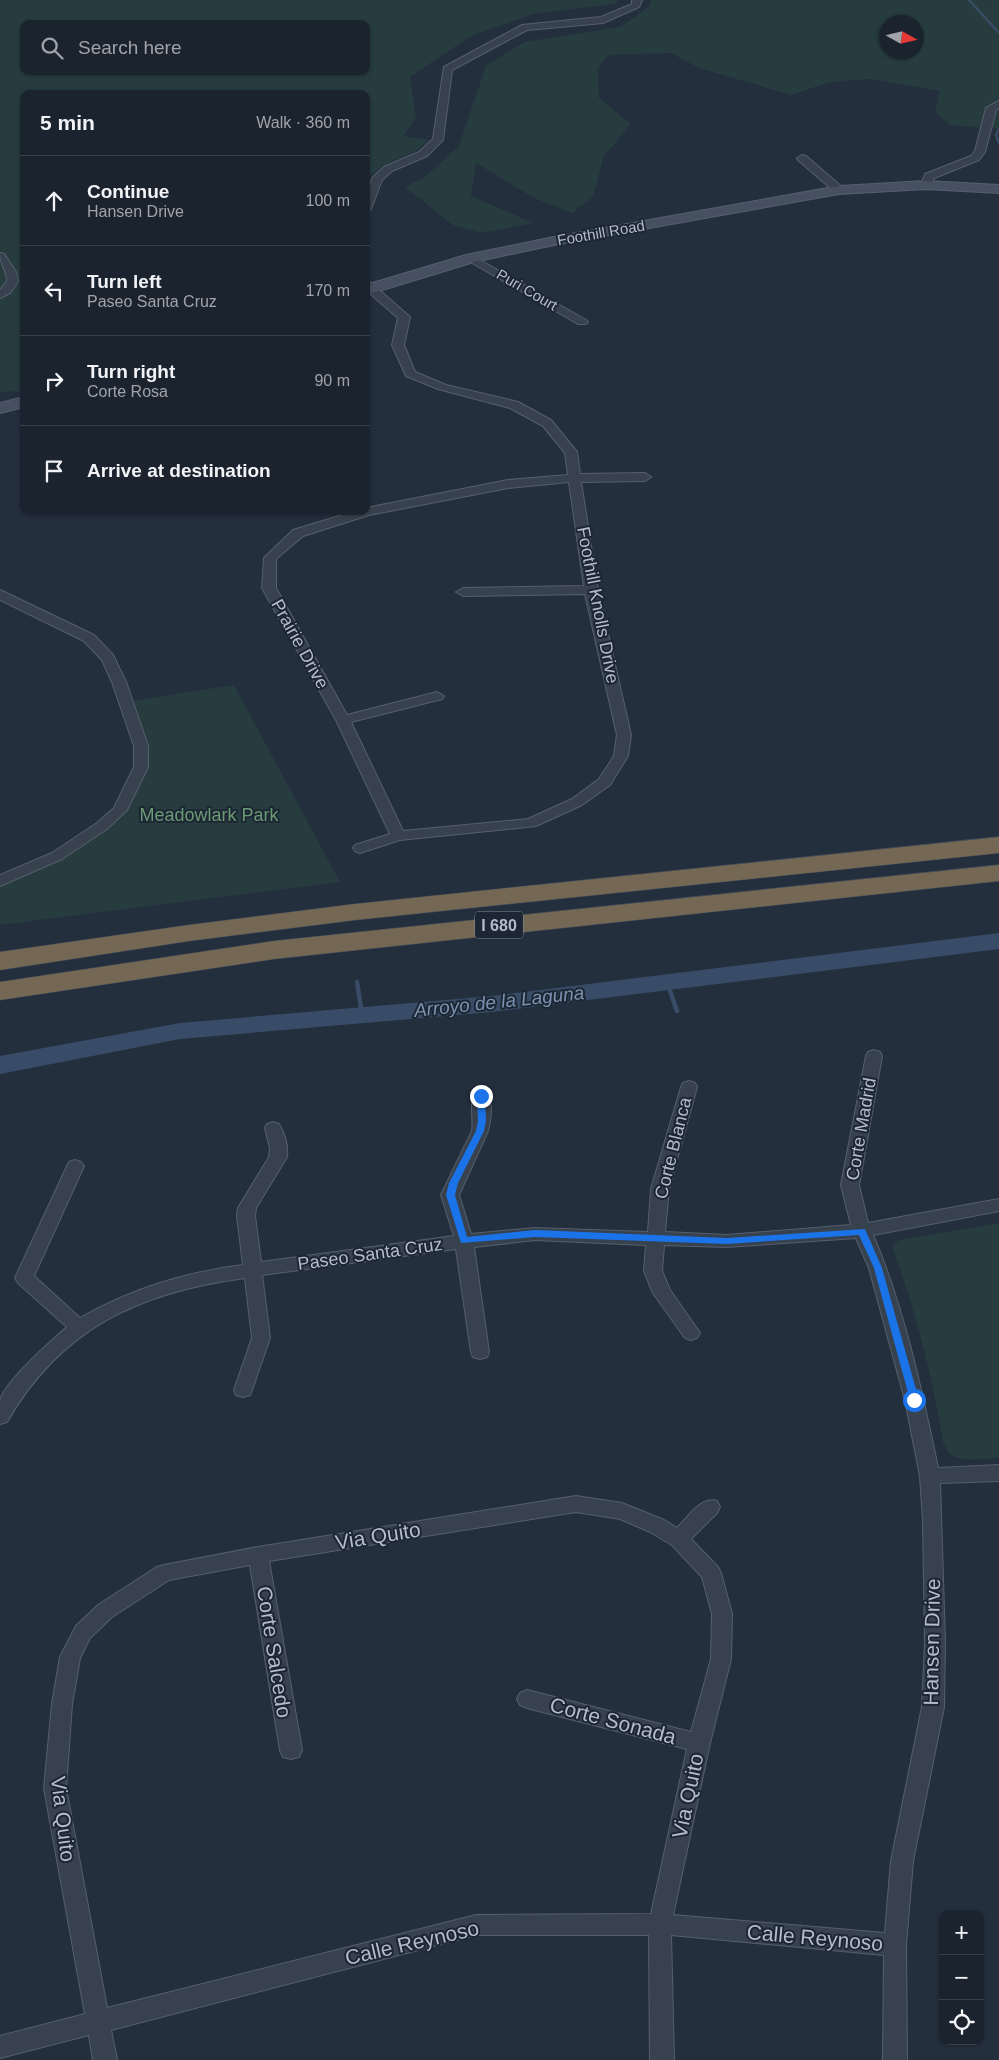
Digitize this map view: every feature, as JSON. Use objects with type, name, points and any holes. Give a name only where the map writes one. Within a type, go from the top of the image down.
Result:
[{"type":"highway","name":"I 680","points":[[0,961],[99,945],[337,914],[999,845]]},
{"type":"highway","name":"I 680","points":[[0,991],[284,949],[999,873]]},
{"type":"main road","name":"Foothill Road","points":[[370,286],[472,258],[554,241],[839,190],[926,185],[999,191]]},
{"type":"main road","name":"Foothill Road","points":[[839,190],[908,188],[999,191]]},
{"type":"street","points":[[370,198],[377,179],[388,169],[423,154],[438,140],[447,69],[525,27],[603,20],[636,5],[637,0]]},
{"type":"street","points":[[926,185],[929,176],[975,158],[982,146],[991,108],[999,104]]},
{"type":"street","points":[[802,158],[839,190]]},
{"type":"street","points":[[0,256],[12,273],[13,282],[10,289],[0,295]]},
{"type":"street","name":"Puri Court","points":[[472,258],[582,322]]},
{"type":"street","name":"Foothill Knolls Drive","points":[[360,848],[398,836],[530,823],[577,802],[605,782],[621,756],[624,735],[591,590],[571,452],[547,423],[514,405],[442,388],[410,374],[398,345],[404,317],[370,289]]},
{"type":"street","name":"Prairie Drive","points":[[370,511],[508,484],[575,478],[645,477]]},
{"type":"street","name":"Prairie Drive","points":[[357,515],[298,533],[270,558],[269,588],[343,720],[398,836]]},
{"type":"street","points":[[462,592],[591,590]]},
{"type":"street","points":[[0,594],[12,602],[89,638],[108,658],[119,682],[141,746],[142,767],[120,810],[102,826],[57,856],[0,881]]},
{"type":"street","points":[[343,720],[437,696]]},
{"type":"street","name":"Corte Madrid","points":[[862,1231],[850,1185],[874,1056]]},
{"type":"street","name":"Corte Blanca","points":[[689,1087],[660,1189],[654,1238],[653,1271],[656,1282],[691,1333]]},
{"type":"street","points":[[480,1352],[464,1241],[450,1195],[480,1131],[482,1121],[481,1096]]},
{"type":"street","points":[[243,1390],[260,1338],[246,1216],[247,1208],[278,1157],[279,1148],[273,1128]]},
{"type":"street","points":[[74,1166],[24,1278],[79,1327]]},
{"type":"street","name":"Paseo Santa Cruz","points":[[0,1417],[14,1393],[48,1354],[79,1327],[107,1311],[143,1295],[208,1276],[464,1241],[535,1234],[727,1241],[862,1231],[999,1205]]},
{"type":"street","name":"Hansen Drive","points":[[862,1231],[878,1268],[914,1400],[930,1476],[934,1568],[933,1707],[902,1861],[895,1945],[895,2060]]},
{"type":"street","points":[[930,1476],[999,1472]]},
{"type":"street","name":"Via Quito","points":[[105,2060],[55,1788],[62,1704],[70,1657],[83,1632],[105,1611],[164,1574],[258,1554],[576,1504],[622,1511],[657,1526],[679,1539],[711,1573],[722,1614],[721,1659],[699,1743],[660,1924]]},
{"type":"street","points":[[679,1539],[710,1507]]},
{"type":"street","name":"Corte Salcedo","points":[[258,1554],[290,1750]]},
{"type":"street","name":"Corte Sonada","points":[[527,1699],[699,1743]]},
{"type":"street","points":[[660,1924],[662,2060]]},
{"type":"street","name":"Calle Reynoso","points":[[0,2047],[476,1925],[660,1924],[895,1945]]},
{"type":"green space","points":[[0,0],[618,0],[615,4],[533,14],[471,36],[410,77],[416,118],[403,136],[429,140],[415,151],[380,168],[370,177],[370,90],[20,90],[20,391],[0,392]]},
{"type":"green space","points":[[651,0],[999,0],[999,129],[950,125],[935,112],[940,91],[871,79],[830,82],[791,95],[699,68],[671,53],[609,55],[598,68],[599,98],[631,124],[604,156],[593,197],[572,213],[534,198],[476,163],[471,196],[533,223],[481,233],[453,225],[405,187],[426,176],[459,146],[486,66],[524,42],[620,27],[649,7]]},
{"type":"green space","name":"Meadowlark Park","points":[[234,685],[340,882],[0,925],[0,882],[23,874],[115,811],[136,773],[139,742],[125,702]]},
{"type":"green space","points":[[999,1223],[999,1458],[958,1458],[948,1452],[943,1442],[922,1344],[909,1296],[893,1249],[894,1244],[899,1240]]},
{"type":"waterway","points":[[969,0],[999,33]]},
{"type":"waterway","points":[[999,129],[996,135],[999,143]]},
{"type":"waterway","name":"Arroyo de la Laguna","points":[[0,1065],[180,1031],[492,1004],[999,941]]},
{"type":"waterway","points":[[357,982],[362,1015]]},
{"type":"waterway","points":[[667,982],[677,1011]]},
{"type":"route","points":[[481,1096],[482,1121],[480,1131],[450,1195],[464,1241],[535,1234],[727,1241],[862,1231],[878,1268],[914,1400]]}]
